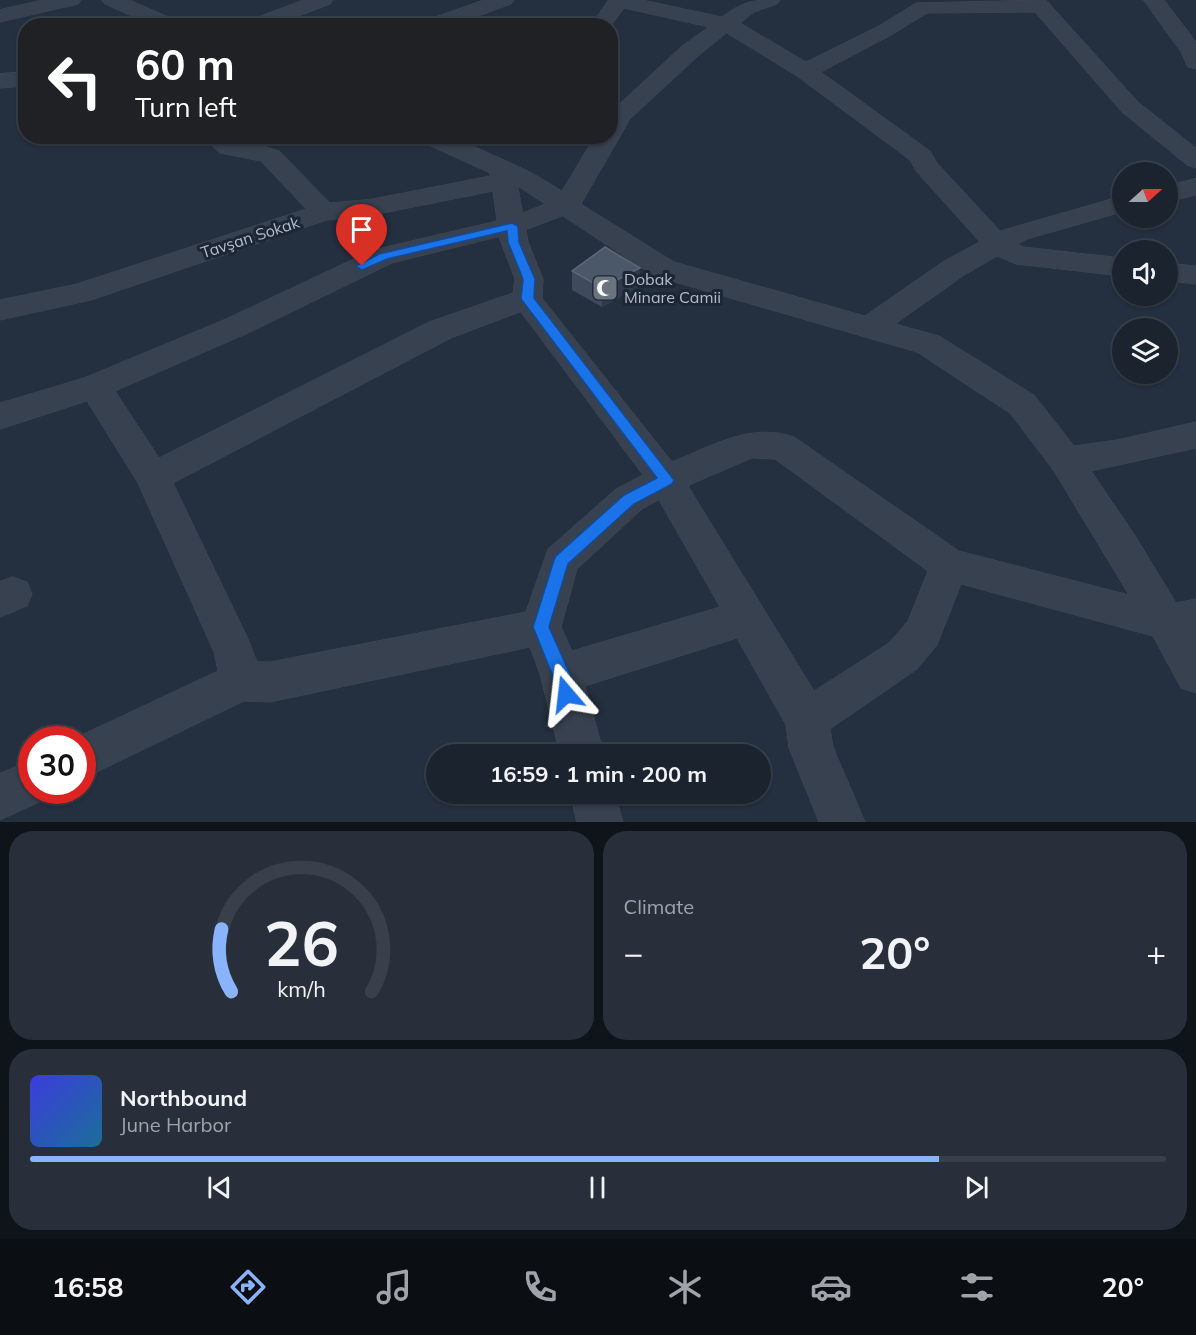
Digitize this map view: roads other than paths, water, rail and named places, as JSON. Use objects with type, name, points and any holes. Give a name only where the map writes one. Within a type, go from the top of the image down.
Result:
[{"type":"street","points":[[0,16],[71,0]]},
{"type":"street","points":[[112,0],[154,18]]},
{"type":"street","points":[[274,18],[323,0]]},
{"type":"street","points":[[452,18],[504,0]]},
{"type":"street","points":[[607,18],[618,0],[726,24],[805,71],[921,156],[925,166],[996,243],[1016,255],[1112,266]]},
{"type":"street","points":[[1154,0],[1192,52],[1196,62]]},
{"type":"street","points":[[618,117],[690,51],[747,8],[766,1]]},
{"type":"street","points":[[805,71],[886,30],[921,4],[1038,3],[1130,107],[1196,160]]},
{"type":"street","points":[[0,81],[18,80]]},
{"type":"street","points":[[220,144],[237,152],[264,153],[270,156],[324,212]]},
{"type":"street","points":[[444,144],[503,175],[521,177],[664,269],[928,344],[1022,404],[1066,461],[1121,545],[1181,620],[1196,674]]},
{"type":"street","points":[[0,416],[95,386],[237,326],[383,256],[512,226],[566,206],[600,144]]},
{"type":"street","points":[[503,175],[514,242],[529,279],[527,299],[666,480],[807,720],[811,748],[842,822]]},
{"type":"street","name":"Tavşan Sokak","points":[[0,310],[81,293],[324,212],[373,207],[503,175]]},
{"type":"street","points":[[1178,191],[1196,187]]},
{"type":"street","points":[[870,327],[954,268],[996,243],[1017,233],[1112,207]]},
{"type":"street","points":[[153,477],[440,330],[527,299]]},
{"type":"street","points":[[95,386],[153,477],[234,652],[241,681]]},
{"type":"street","points":[[1066,461],[1117,453],[1196,435]]},
{"type":"street","points":[[579,744],[561,674],[541,627],[561,560],[629,500],[666,480],[749,445],[782,446],[949,565],[1181,620]]},
{"type":"street","points":[[807,720],[903,656],[923,632],[949,565]]},
{"type":"street","points":[[561,674],[746,617]]},
{"type":"street","points":[[96,751],[241,681],[270,682],[541,627]]},
{"type":"street","points":[[0,797],[18,789]]},
{"type":"street","points":[[596,804],[600,822]]},
{"type":"place","name":"Dobak Minare Camii","points":[[605,288]]}]
